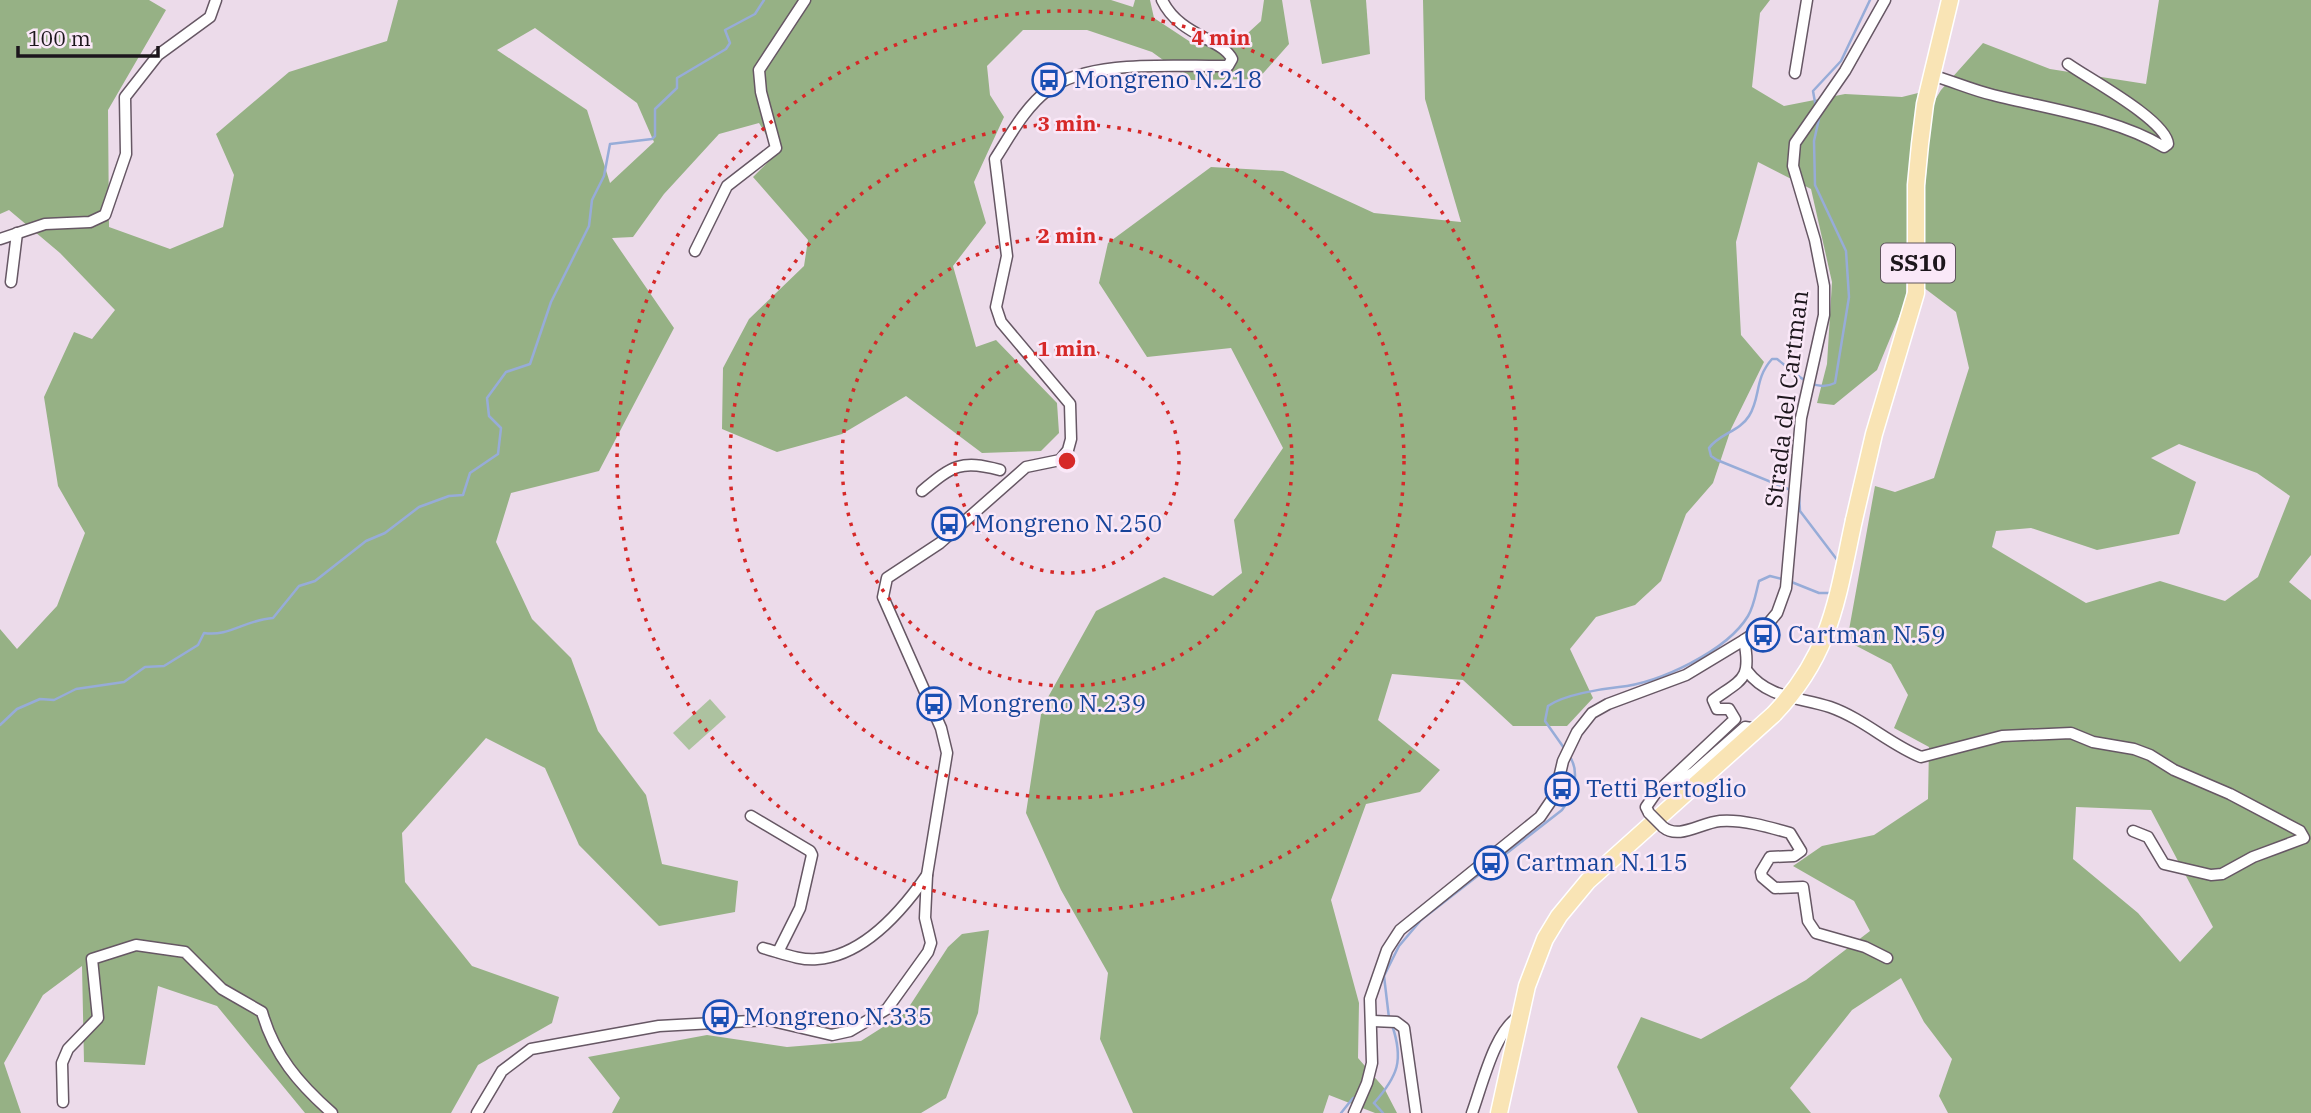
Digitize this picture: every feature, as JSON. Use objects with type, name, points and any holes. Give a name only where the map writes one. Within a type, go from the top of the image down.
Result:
[{"type":"main road","name":"SS10","points":[[1499,1113],[1535,962],[1545,939],[1572,898],[1774,714],[1797,689],[1821,651],[1835,607],[1874,434],[1916,293],[1916,185],[1931,75],[1950,0]]},
{"type":"street","points":[[0,239],[45,223],[90,222],[105,215],[126,154],[125,97],[158,55],[211,17],[216,0]]},
{"type":"street","points":[[695,251],[727,186],[776,148],[761,92],[759,70],[805,0]]},
{"type":"street","points":[[477,1113],[502,1072],[531,1049],[659,1026],[768,1020],[832,1035],[849,1031],[887,1009],[928,952],[930,943],[925,918],[927,875],[947,765],[946,746],[882,590],[892,573],[920,559],[1026,467],[1060,460],[1069,450],[1072,439],[1070,404],[1001,322],[996,307],[1007,256],[995,159],[1026,114],[1047,91],[1067,79],[1108,69],[1228,66],[1233,59],[1229,52],[1198,37],[1170,16],[1162,0]]},
{"type":"street","points":[[1795,73],[1807,0]]},
{"type":"street","name":"Strada del Cartman","points":[[1355,1110],[1372,1063],[1373,1021],[1370,999],[1387,950],[1400,930],[1540,817],[1555,795],[1563,761],[1577,733],[1592,713],[1608,704],[1686,675],[1767,625],[1777,613],[1786,588],[1795,473],[1806,392],[1815,363],[1824,315],[1824,286],[1815,240],[1793,166],[1796,143],[1811,116],[1845,71],[1885,0]]},
{"type":"street","points":[[1931,75],[1992,95],[2039,104],[2137,132],[2164,147],[2168,144],[2167,135],[2150,119],[2068,64]]},
{"type":"street","points":[[10,282],[17,233]]},
{"type":"street","points":[[922,491],[954,466],[976,464],[1018,474]]},
{"type":"street","points":[[1744,640],[1747,671],[1744,680],[1713,700],[1717,709],[1732,711],[1735,719],[1655,794],[1646,807],[1670,833],[1723,821],[1790,833],[1800,847],[1799,854],[1770,857],[1761,876],[1774,888],[1802,887],[1808,921],[1816,933],[1865,947],[1887,958]]},
{"type":"street","points":[[1747,671],[1753,679],[1778,694],[1847,714],[1922,757],[2002,736],[2062,732],[2093,742],[2134,748],[2253,806],[2300,831],[2304,838],[2253,857],[2222,874],[2211,875],[2165,864],[2148,837],[2133,831]]},
{"type":"street","points":[[1655,794],[1693,773],[1745,727],[1758,729]]},
{"type":"street","points":[[751,816],[810,851],[812,855],[800,908],[778,952]]},
{"type":"street","points":[[763,948],[817,960],[843,951],[892,922],[927,875]]},
{"type":"street","points":[[63,1102],[62,1063],[68,1049],[98,1018],[92,958],[136,945],[185,952],[222,989],[262,1012],[276,1051],[306,1090],[331,1113]]},
{"type":"street","points":[[1472,1113],[1502,1034],[1510,1021],[1520,1016]]},
{"type":"street","points":[[1373,1021],[1390,1022],[1404,1028],[1416,1113]]},
{"type":"green space","points":[[0,0],[149,0],[166,10],[108,110],[109,227],[170,249],[223,227],[234,175],[216,134],[289,72],[387,41],[398,0],[1111,0],[1133,7],[1135,0],[1150,0],[1154,18],[1195,45],[1237,43],[1261,21],[1264,0],[1282,0],[1289,44],[1258,79],[1191,80],[1152,52],[1087,30],[1023,30],[987,66],[990,95],[1004,117],[974,182],[986,223],[953,266],[976,347],[996,340],[1057,403],[1059,433],[1041,451],[982,453],[906,396],[842,434],[777,452],[722,429],[723,368],[749,319],[804,266],[808,240],[753,177],[777,153],[759,123],[719,134],[664,194],[633,237],[612,238],[674,328],[599,471],[511,493],[496,542],[532,619],[571,658],[598,731],[646,795],[662,864],[738,881],[735,912],[659,926],[579,845],[545,768],[486,738],[402,833],[405,882],[472,966],[559,997],[552,1023],[478,1065],[451,1113],[305,1113],[217,1006],[158,986],[145,1065],[84,1062],[82,966],[43,995],[4,1063],[21,1113],[0,1113],[0,629],[17,649],[57,606],[85,533],[58,486],[44,397],[74,332],[92,339],[115,310],[60,253],[9,210],[0,214]],"holes":[[[535,28],[637,103],[654,142],[610,183],[587,110],[497,50]]]},
{"type":"green space","points":[[1310,0],[1366,0],[1370,54],[1322,64]]},
{"type":"green space","points":[[1423,0],[1770,0],[1760,13],[1752,87],[1784,106],[1845,94],[1902,97],[1918,93],[1908,176],[1906,300],[1877,370],[1834,405],[1817,403],[1827,364],[1832,282],[1811,189],[1758,162],[1736,242],[1741,335],[1764,362],[1731,429],[1713,483],[1686,514],[1661,581],[1635,605],[1596,617],[1570,649],[1593,698],[1567,726],[1513,726],[1463,680],[1392,674],[1378,720],[1440,770],[1420,792],[1366,804],[1331,900],[1359,1003],[1358,1058],[1384,1088],[1397,1113],[1375,1113],[1329,1095],[1323,1113],[1133,1113],[1100,1039],[1108,973],[1061,890],[1026,813],[1042,708],[1096,611],[1164,577],[1213,596],[1242,573],[1234,520],[1283,448],[1231,348],[1147,357],[1099,283],[1108,243],[1211,167],[1283,171],[1374,213],[1461,222],[1425,99]]},
{"type":"green space","points":[[2159,0],[2311,0],[2311,555],[2289,582],[2311,600],[2311,1113],[1948,1113],[1939,1096],[1952,1059],[1924,1022],[1901,978],[1852,1010],[1790,1088],[1811,1113],[1638,1113],[1617,1067],[1641,1017],[1701,1039],[1806,980],[1870,931],[1854,901],[1793,866],[1822,846],[1874,835],[1928,799],[1929,747],[1894,728],[1908,695],[1891,664],[1847,641],[1875,486],[1895,492],[1934,478],[1969,368],[1956,312],[1923,287],[1922,223],[1932,105],[1941,90],[1983,43],[2050,69],[2146,84]],"holes":[[[2179,444],[2257,473],[2290,496],[2258,577],[2225,601],[2160,581],[2086,603],[1992,547],[1996,531],[2031,528],[2097,550],[2179,534],[2196,482],[2151,458]],[[2076,807],[2151,810],[2213,927],[2180,962],[2138,913],[2073,859]]]},
{"type":"green space","points":[[710,699],[726,717],[689,750],[673,733]]},
{"type":"green space","points":[[989,930],[978,1013],[946,1098],[921,1113],[612,1113],[620,1098],[588,1057],[707,1035],[787,1047],[861,1041],[905,1013],[948,947],[962,934]]},
{"type":"waterway","points":[[0,725],[17,709],[40,699],[54,700],[76,689],[124,682],[145,667],[164,666],[198,645],[204,633],[221,633],[273,618],[299,586],[315,581],[366,541],[385,533],[419,507],[449,496],[463,495],[470,473],[498,454],[501,428],[489,416],[487,398],[506,372],[530,364],[551,302],[589,226],[592,200],[604,176],[610,144],[652,139],[655,136],[655,109],[677,88],[677,78],[726,49],[730,43],[725,30],[755,14],[764,0]]},
{"type":"waterway","points":[[1816,108],[1813,91],[1841,61],[1870,0]]},
{"type":"waterway","points":[[1793,491],[1717,460],[1711,456],[1709,448],[1749,416],[1766,366],[1772,359],[1777,359],[1811,384],[1827,386],[1835,383],[1849,297],[1846,251],[1815,185],[1814,141],[1820,114]]},
{"type":"waterway","points":[[1799,494],[1800,511],[1838,561]]},
{"type":"waterway","points":[[1564,748],[1545,721],[1548,706],[1582,693],[1653,679],[1691,663],[1709,653],[1738,629],[1750,612],[1759,581],[1770,576],[1782,579]]},
{"type":"waterway","points":[[1789,581],[1819,593],[1831,593]]},
{"type":"waterway","points":[[1389,1018],[1384,976],[1399,946],[1421,920],[1562,810],[1570,797],[1575,775],[1568,754]]},
{"type":"waterway","points":[[1374,1103],[1389,1084],[1396,1067],[1398,1048],[1392,1025]]},
{"type":"waterway","points":[[1341,1113],[1353,1098],[1357,1099]]},
{"type":"waterway","points":[[1374,1103],[1383,1113]]},
{"type":"place","name":"Mongreno N.218","points":[[1049,80]]},
{"type":"place","name":"Mongreno N.250","points":[[949,524]]},
{"type":"place","name":"Cartman N.59","points":[[1763,635]]},
{"type":"place","name":"Mongreno N.239","points":[[934,704]]},
{"type":"place","name":"Tetti Bertoglio","points":[[1562,789]]},
{"type":"place","name":"Cartman N.115","points":[[1491,863]]},
{"type":"place","name":"Mongreno N.335","points":[[720,1017]]}]
